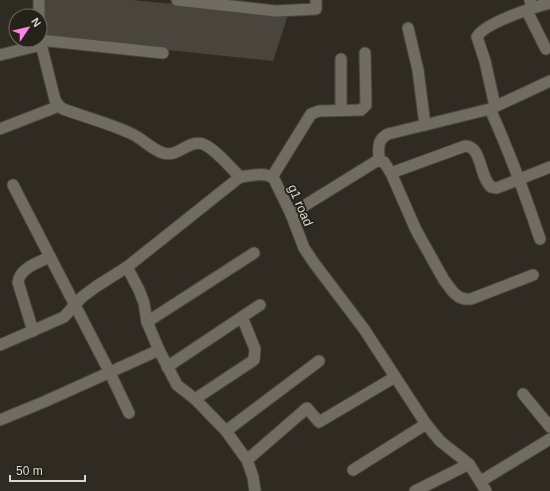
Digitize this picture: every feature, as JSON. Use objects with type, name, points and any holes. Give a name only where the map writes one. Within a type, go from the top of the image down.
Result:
[{"type":"street","points":[[177,0],[276,11],[316,9],[316,0]]},
{"type":"street","points":[[540,239],[520,179],[492,108],[485,61],[477,37],[485,30],[524,9],[550,3]]},
{"type":"street","points":[[524,9],[546,49]]},
{"type":"street","points":[[408,28],[418,70],[425,125]]},
{"type":"street","points":[[48,43],[163,53]]},
{"type":"street","points":[[0,55],[22,48]]},
{"type":"street","points":[[0,345],[64,317],[82,297],[127,267],[240,176],[209,147],[202,143],[195,143],[173,154],[167,154],[154,149],[142,139],[130,133],[63,110],[55,100],[42,48]]},
{"type":"street","points":[[272,177],[311,114],[319,111],[361,110],[366,106],[365,53]]},
{"type":"street","points":[[340,59],[341,110]]},
{"type":"street","points":[[379,161],[380,140],[388,134],[492,108],[550,81]]},
{"type":"street","points":[[0,129],[59,106]]},
{"type":"street","points":[[390,173],[465,146],[472,147],[476,152],[485,180],[491,187],[497,188],[550,167]]},
{"type":"street","points":[[290,214],[375,162],[384,162],[416,230],[444,280],[459,297],[470,299],[533,275]]},
{"type":"street","name":"g1 road","points":[[240,176],[263,175],[272,177],[276,182],[304,248],[314,263],[364,329],[426,424],[440,440],[470,464],[484,486]]},
{"type":"street","points":[[13,185],[110,373],[129,413]]},
{"type":"street","points":[[147,322],[254,253]]},
{"type":"street","points":[[33,331],[18,282],[19,276],[23,271],[50,257]]},
{"type":"street","points":[[127,267],[144,303],[147,322],[167,367],[177,385],[196,399],[226,431],[247,460],[253,478],[254,490]]},
{"type":"street","points":[[167,367],[260,305]]},
{"type":"street","points":[[196,399],[254,360],[255,349],[242,317]]},
{"type":"street","points":[[0,420],[110,373],[159,350]]},
{"type":"street","points":[[226,431],[319,361]]},
{"type":"street","points":[[247,460],[307,408],[319,422],[395,377]]},
{"type":"street","points":[[523,394],[550,428]]},
{"type":"street","points":[[353,470],[426,424]]},
{"type":"street","points":[[484,486],[550,439]]},
{"type":"street","points":[[415,491],[470,464]]},
{"type":"building","points":[[43,0],[132,0],[288,15],[273,61],[48,37],[48,8],[43,8]]}]
